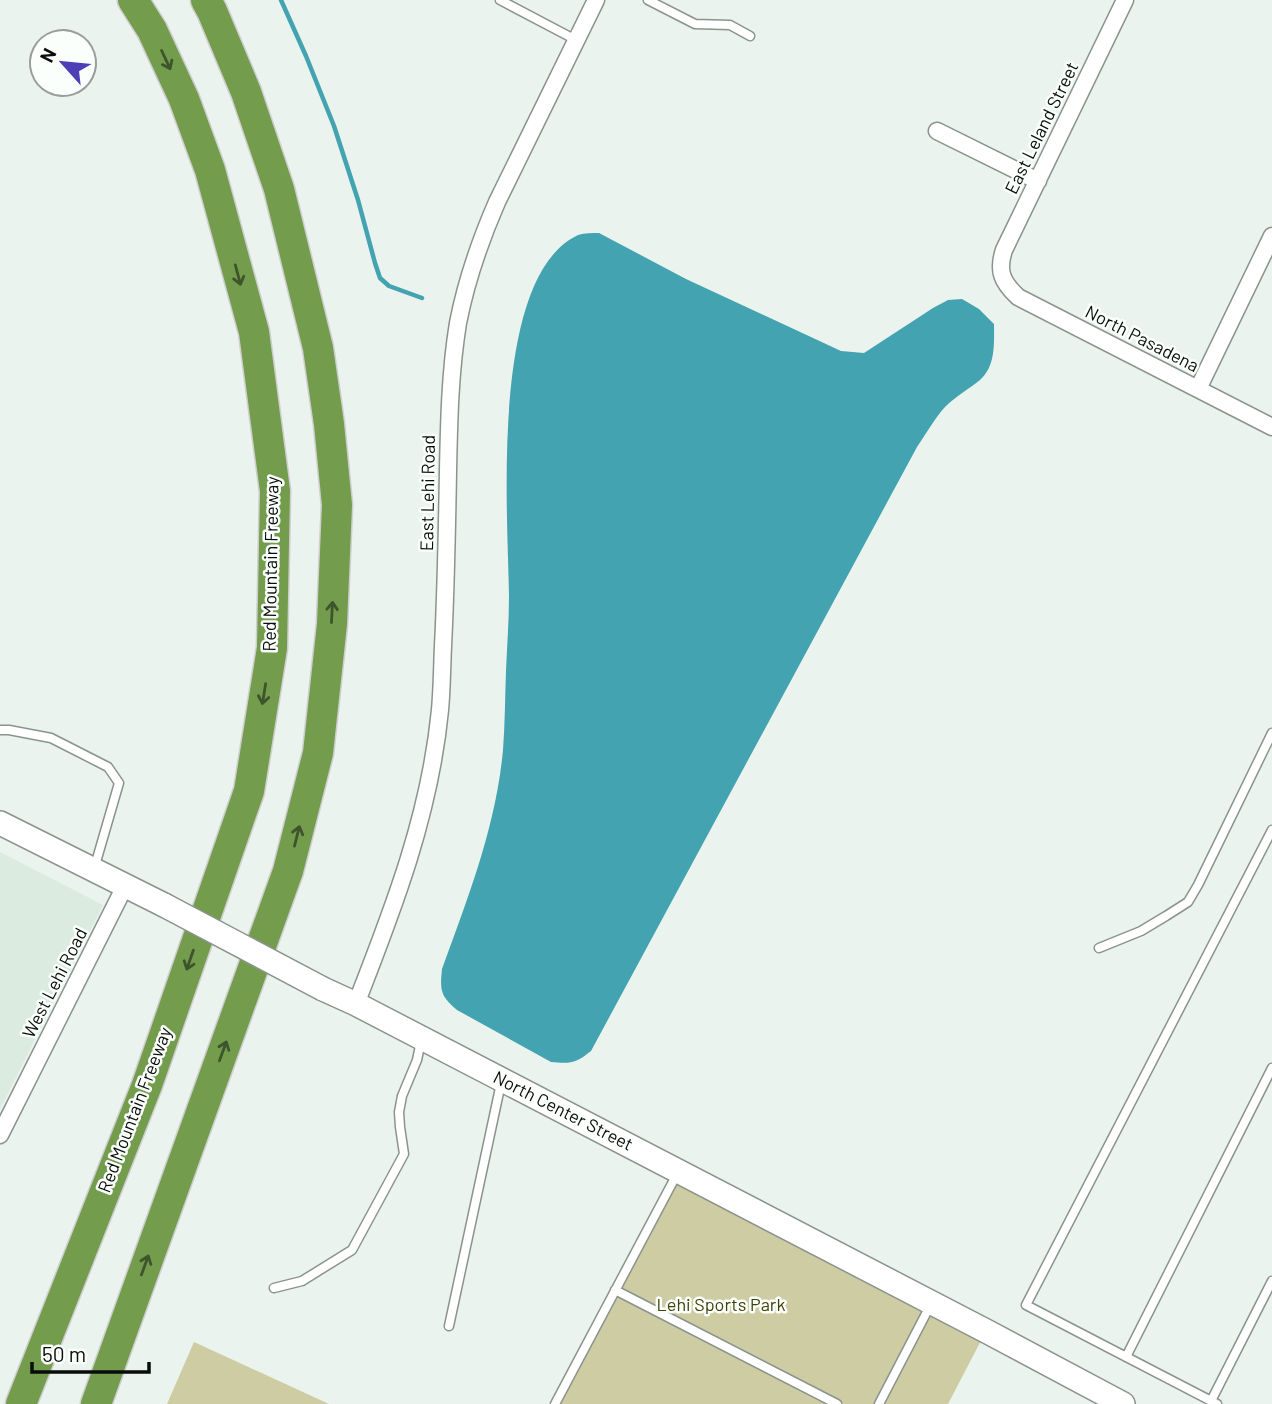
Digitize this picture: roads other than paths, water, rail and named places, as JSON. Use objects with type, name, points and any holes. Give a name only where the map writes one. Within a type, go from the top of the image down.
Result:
[{"type":"highway","name":"Red Mountain Freeway","points":[[20,1404],[147,1085],[249,791],[272,648],[275,491],[254,332],[205,158],[184,99],[152,30],[133,0]]},
{"type":"highway","points":[[98,1404],[122,1329],[288,871],[318,753],[331,624],[337,506],[318,348],[279,188],[246,92],[206,0]]},
{"type":"highway","points":[[0,1399],[57,1310]]},
{"type":"street","name":"East Lehi Road","points":[[356,1004],[400,891],[428,792],[436,746],[441,708],[445,614],[450,391],[459,321],[485,231],[596,0]]},
{"type":"street","name":"East Leland Street","points":[[1001,276],[1004,250],[1125,0]]},
{"type":"street","points":[[937,131],[1038,181]]},
{"type":"street","points":[[1198,389],[1272,236]]},
{"type":"street","name":"North Pasadena","points":[[1001,276],[1018,297],[1272,427]]},
{"type":"street","name":"North Center Street","points":[[0,823],[422,1038],[1123,1404]]},
{"type":"street","name":"West Lehi Road","points":[[0,1135],[125,886]]},
{"type":"lane","points":[[500,0],[576,40]]},
{"type":"lane","points":[[648,0],[695,24],[730,25],[750,36]]},
{"type":"lane","points":[[0,730],[51,738],[108,767],[119,783],[93,870]]},
{"type":"lane","points":[[1099,948],[1141,931],[1188,902],[1272,733]]},
{"type":"lane","points":[[1272,830],[1026,1305],[1214,1403],[1272,1281]]},
{"type":"lane","points":[[274,1288],[302,1281],[352,1250],[404,1154],[399,1112],[422,1038]]},
{"type":"lane","points":[[1126,1357],[1272,1068]]},
{"type":"lane","points":[[449,1326],[502,1080]]},
{"type":"lane","points":[[555,1404],[679,1171]]},
{"type":"lane","points":[[615,1290],[837,1404]]},
{"type":"lane","points":[[879,1404],[932,1303]]},
{"type":"water","points":[[599,233],[686,279],[841,351],[864,353],[933,308],[948,300],[962,299],[979,309],[994,324],[994,346],[985,374],[945,407],[917,447],[591,1051],[573,1062],[558,1063],[551,1062],[457,1010],[444,996],[441,976],[487,834],[503,750],[509,605],[507,456],[517,346],[530,297],[549,259],[578,235]]},
{"type":"waterway","points":[[281,0],[334,126],[380,278],[389,286],[422,298]]},
{"type":"park label","name":"Lehi Sports Park","points":[[721,1305]]}]
